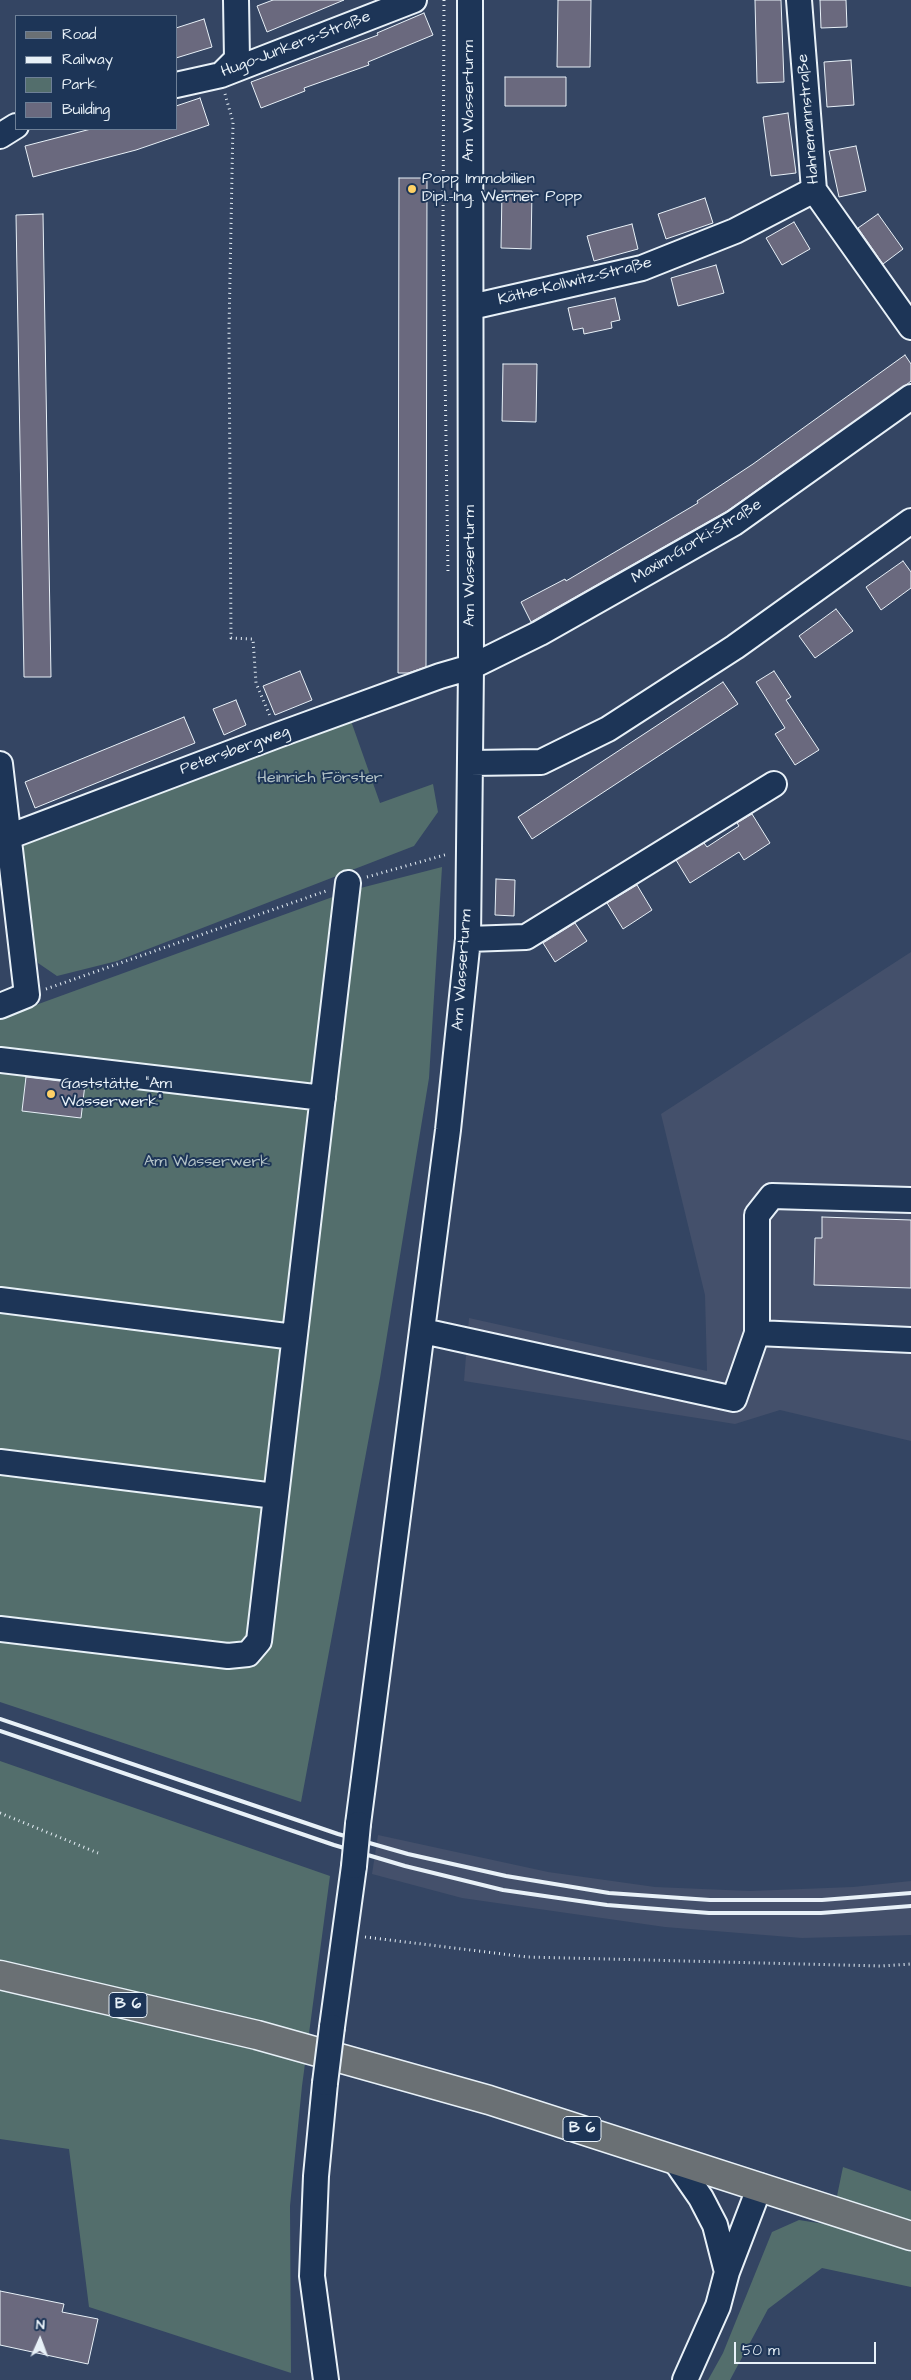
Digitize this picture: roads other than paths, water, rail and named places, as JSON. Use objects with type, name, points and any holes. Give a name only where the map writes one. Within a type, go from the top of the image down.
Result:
[{"type":"main road","name":"B 6","points":[[0,1975],[257,2035],[489,2100],[911,2236]]},
{"type":"street","points":[[221,75],[237,59],[236,0]]},
{"type":"street","name":"Hugo-Junkers-Straße","points":[[178,85],[221,75],[414,0]]},
{"type":"street","name":"Am Wasserturm","points":[[326,2380],[312,2276],[316,2176],[324,2083],[346,1935],[358,1824],[423,1331],[448,1130],[468,939],[471,667],[470,0]]},
{"type":"street","name":"Hahnemannstraße","points":[[799,0],[814,190],[911,327]]},
{"type":"street","points":[[0,136],[15,127]]},
{"type":"street","name":"Käthe-Kollwitz-Straße","points":[[470,307],[642,268],[735,231],[814,190]]},
{"type":"street","name":"Maxim-Gorki-Straße","points":[[471,667],[540,632],[734,523],[911,397]]},
{"type":"street","points":[[470,763],[541,762],[608,729],[735,647],[911,521]]},
{"type":"street","name":"Petersbergweg","points":[[5,838],[126,790],[440,676],[471,667]]},
{"type":"street","points":[[0,764],[5,838],[27,995],[0,1006]]},
{"type":"street","points":[[468,939],[526,937],[774,784]]},
{"type":"street","points":[[0,1629],[228,1656],[248,1654],[259,1640],[348,883]]},
{"type":"street","points":[[0,1060],[323,1098]]},
{"type":"street","points":[[423,1331],[734,1399],[757,1333],[757,1215],[772,1196],[911,1200]]},
{"type":"street","points":[[0,1300],[294,1337]]},
{"type":"street","points":[[757,1333],[911,1340]]},
{"type":"street","points":[[0,1462],[275,1496]]},
{"type":"street","points":[[674,2159],[701,2198],[715,2225],[727,2272]]},
{"type":"street","points":[[685,2380],[718,2306],[727,2272],[760,2186]]},
{"type":"railway","points":[[0,1719],[338,1834],[408,1854],[506,1876],[609,1893],[710,1900],[822,1900],[911,1893]]},
{"type":"railway","points":[[0,1731],[334,1845],[405,1866],[503,1890],[607,1905],[709,1913],[821,1913],[911,1906]]},
{"type":"place","name":"Popp Immobilien Dipl.-Ing. Werner Popp","points":[[412,189]]},
{"type":"place","name":"Gaststätte \"Am Wasserwerk\"","points":[[51,1094]]},
{"type":"park label","name":"Heinrich Förster","points":[[320,779]]},
{"type":"park label","name":"Am Wasserwerk","points":[[207,1163]]}]
